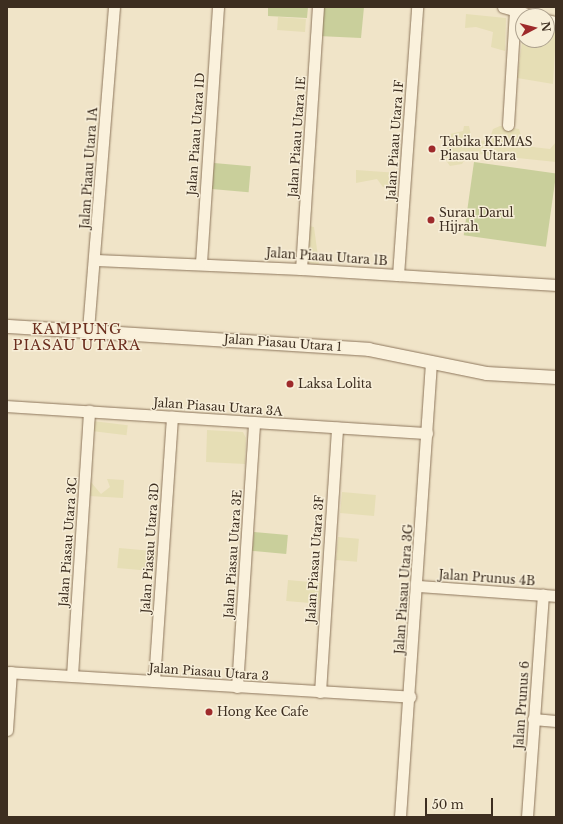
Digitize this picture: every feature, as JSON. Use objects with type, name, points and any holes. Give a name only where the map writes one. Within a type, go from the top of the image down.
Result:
[{"type":"street","name":"Jalan Piaau Utara 1A","points":[[88,330],[96,260],[114,7]]},
{"type":"street","name":"Jalan Piaau Utara 1D","points":[[201,263],[218,7]]},
{"type":"street","name":"Jalan Piaau Utara 1E","points":[[301,269],[318,7]]},
{"type":"street","name":"Jalan Piaau Utara 1F","points":[[398,275],[417,7]]},
{"type":"street","points":[[503,7],[515,10],[508,125]]},
{"type":"street","name":"Jalan Piaau Utara 1B","points":[[96,260],[201,263],[556,285]]},
{"type":"street","name":"Jalan Piasau Utara 1","points":[[7,326],[368,349],[403,354],[431,363],[486,373],[556,377]]},
{"type":"street","name":"Jalan Piasau Utara 3G","points":[[400,817],[410,697],[431,363]]},
{"type":"street","name":"Jalan Piasau Utara 3A","points":[[7,406],[427,433]]},
{"type":"street","name":"Jalan Piasau Utara 3C","points":[[72,675],[89,411]]},
{"type":"street","name":"Jalan Piasau Utara 3D","points":[[154,681],[172,417]]},
{"type":"street","name":"Jalan Piasau Utara 3E","points":[[237,687],[254,423]]},
{"type":"street","name":"Jalan Piasau Utara 3F","points":[[320,692],[336,428]]},
{"type":"street","name":"Jalan Prunus 4B","points":[[417,586],[556,596]]},
{"type":"street","name":"Jalan Prunus 6","points":[[526,817],[543,595]]},
{"type":"street","points":[[7,730],[9,672]]},
{"type":"street","name":"Jalan Piasau Utara 3","points":[[9,672],[410,697]]},
{"type":"street","points":[[533,719],[556,720]]},
{"type":"shaded area","points":[[466,14],[506,18],[505,51],[491,47],[493,32],[476,27],[465,28]]},
{"type":"shaded area","points":[[278,17],[306,19],[305,32],[277,30]]},
{"type":"shaded area","points":[[556,32],[553,84],[517,78],[521,48],[555,48]]},
{"type":"shaded area","points":[[464,126],[469,126],[472,140],[489,141],[493,129],[500,126],[519,129],[524,146],[550,149],[556,142],[556,162],[469,153],[462,164],[450,166],[445,159],[450,134],[463,131]]},
{"type":"shaded area","points":[[356,170],[398,173],[397,189],[383,187],[377,179],[356,183]]},
{"type":"shaded area","points":[[308,226],[314,227],[319,264],[308,263]]},
{"type":"shaded area","points":[[93,421],[128,425],[127,435],[92,431]]},
{"type":"shaded area","points":[[207,430],[243,432],[246,438],[245,464],[206,462]]},
{"type":"shaded area","points":[[107,479],[124,480],[123,498],[89,496],[90,481],[101,494],[110,487]]},
{"type":"shaded area","points":[[342,492],[376,495],[374,516],[340,513]]},
{"type":"shaded area","points":[[338,537],[359,539],[357,562],[336,560]]},
{"type":"shaded area","points":[[119,548],[156,551],[154,571],[117,568]]},
{"type":"shaded area","points":[[288,580],[321,583],[319,604],[286,601]]},
{"type":"green space","points":[[268,7],[308,7],[307,18],[268,16]]},
{"type":"green space","points":[[329,7],[364,7],[361,38],[318,36],[320,9]]},
{"type":"green space","points":[[474,162],[556,174],[546,247],[464,235]]},
{"type":"green space","points":[[214,163],[251,166],[249,192],[212,189]]},
{"type":"green space","points":[[254,532],[288,535],[286,554],[252,551]]},
{"type":"place","name":"Tabika KEMAS Piasau Utara","points":[[432,149]]},
{"type":"place","name":"Surau Darul Hijrah","points":[[431,220]]},
{"type":"place","name":"Laksa Lolita","points":[[290,384]]},
{"type":"place","name":"Hong Kee Cafe","points":[[209,712]]},
{"type":"district","name":"KAMPUNG PIASAU UTARA","points":[[77,338]]}]
